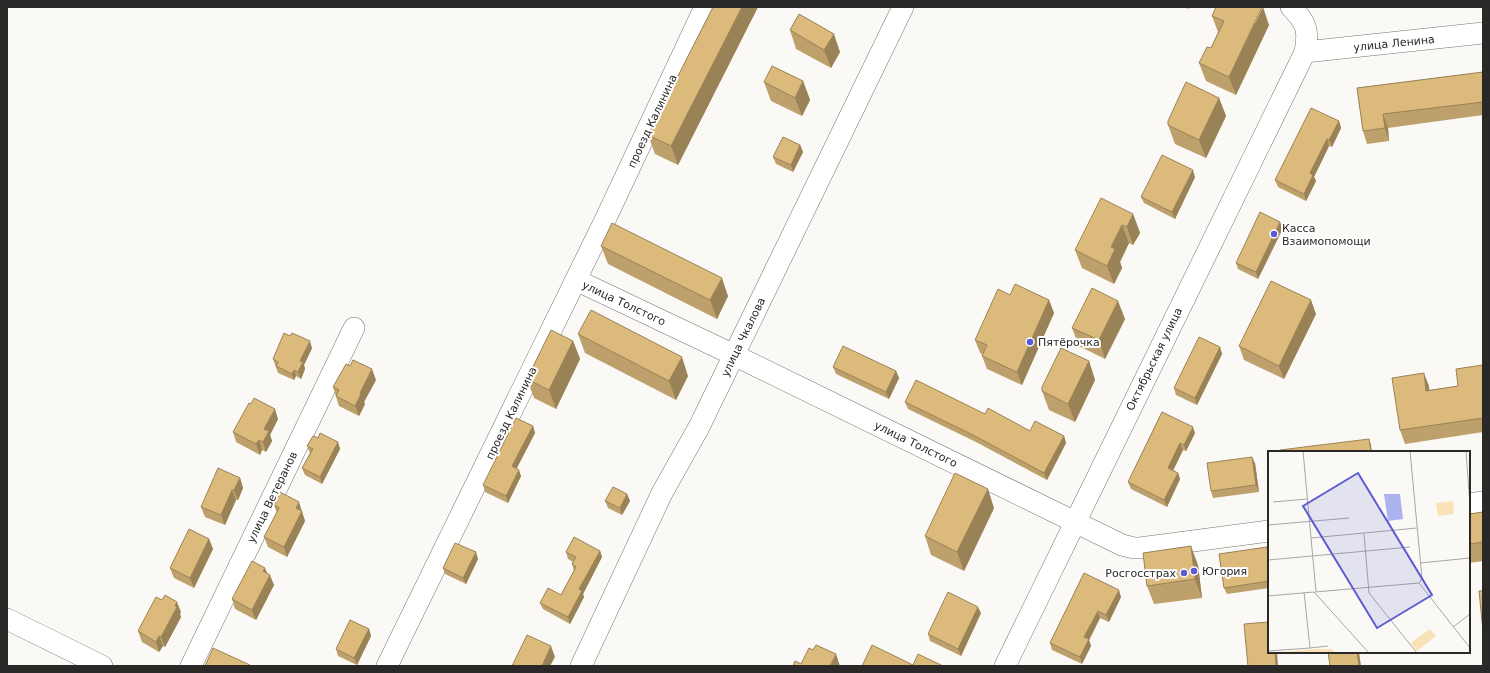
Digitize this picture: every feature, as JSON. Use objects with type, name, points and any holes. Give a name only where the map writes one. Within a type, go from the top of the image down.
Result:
[{"type":"street","name":"проезд Калинина","points":[[387,666],[576,280],[705,7]]},
{"type":"street","name":"улица Чкалова","points":[[581,666],[662,493],[699,427],[903,7]]},
{"type":"street","points":[[1291,7],[1299,15],[1306,29],[1307,40],[1305,52]]},
{"type":"street","name":"улица Ленина","points":[[1305,52],[1483,33]]},
{"type":"street","name":"Октябрьская улица","points":[[1005,666],[1305,52]]},
{"type":"street","name":"улица Толстого","points":[[576,280],[734,355],[1122,545],[1134,548],[1268,531]]},
{"type":"street","name":"улица Ветеранов","points":[[191,666],[354,328]]},
{"type":"street","points":[[1470,504],[1483,502]]},
{"type":"street","points":[[7,619],[102,666]]},
{"type":"building","points":[[713,7],[742,7],[671,146],[648,135]]},
{"type":"building","points":[[1216,7],[1262,7],[1229,77],[1199,63],[1207,47],[1211,48],[1224,21],[1212,16]]},
{"type":"building","points":[[799,14],[834,34],[824,50],[790,30]]},
{"type":"building","points":[[772,66],[803,81],[795,98],[764,82]]},
{"type":"building","points":[[1483,72],[1483,102],[1383,114],[1385,128],[1363,131],[1357,88]]},
{"type":"building","points":[[1186,82],[1219,98],[1199,140],[1168,125],[1168,121]]},
{"type":"building","points":[[1311,108],[1339,121],[1329,140],[1327,139],[1310,173],[1313,175],[1304,194],[1275,180]]},
{"type":"building","points":[[783,137],[800,145],[791,165],[773,157]]},
{"type":"building","points":[[1162,155],[1193,170],[1172,212],[1141,197]]},
{"type":"building","points":[[1101,198],[1133,214],[1127,227],[1122,225],[1111,247],[1115,249],[1107,266],[1075,250]]},
{"type":"building","points":[[1260,212],[1280,222],[1256,272],[1236,263]]},
{"type":"building","points":[[612,223],[722,278],[710,300],[601,246]]},
{"type":"building","points":[[1271,281],[1311,300],[1279,366],[1239,346]]},
{"type":"building","points":[[1015,284],[1049,300],[1017,372],[982,356],[987,345],[975,340],[998,289],[1010,295]]},
{"type":"building","points":[[1092,288],[1118,301],[1099,340],[1072,328]]},
{"type":"building","points":[[591,310],[682,357],[669,381],[578,334]]},
{"type":"building","points":[[551,330],[573,341],[549,390],[527,379]]},
{"type":"building","points":[[284,333],[290,336],[292,333],[310,341],[300,361],[303,362],[298,372],[294,370],[292,374],[276,366],[278,362],[273,359]]},
{"type":"building","points":[[1199,337],[1220,347],[1195,398],[1174,388]]},
{"type":"building","points":[[843,346],[896,371],[886,392],[833,367]]},
{"type":"building","points":[[1061,348],[1089,361],[1068,404],[1042,391],[1042,387]]},
{"type":"building","points":[[353,360],[372,369],[355,406],[336,396],[339,390],[333,387],[346,364],[350,366]]},
{"type":"building","points":[[1483,365],[1483,418],[1400,430],[1392,378],[1424,373],[1426,391],[1458,386],[1456,369]]},
{"type":"building","points":[[916,380],[985,414],[988,408],[1030,431],[1035,421],[1064,436],[1044,473],[973,435],[905,402]]},
{"type":"building","points":[[254,398],[275,409],[264,429],[269,431],[263,442],[259,440],[256,444],[233,432],[249,403],[251,404]]},
{"type":"building","points":[[1162,412],[1193,427],[1184,445],[1180,443],[1168,468],[1178,473],[1164,500],[1128,482]]},
{"type":"building","points":[[516,418],[533,426],[512,466],[519,470],[506,496],[483,485]]},
{"type":"building","points":[[320,433],[338,442],[320,477],[302,468],[313,449],[307,446],[313,436],[318,438]]},
{"type":"building","points":[[1369,439],[1371,451],[1280,451]]},
{"type":"building","points":[[1252,457],[1256,485],[1211,491],[1207,463]]},
{"type":"building","points":[[218,468],[240,478],[234,490],[232,490],[221,515],[201,507]]},
{"type":"building","points":[[955,473],[988,489],[957,552],[925,536]]},
{"type":"building","points":[[613,487],[627,494],[620,508],[605,501]]},
{"type":"building","points":[[280,492],[299,502],[296,508],[302,511],[284,547],[264,537],[279,508],[274,505]]},
{"type":"building","points":[[1483,512],[1483,542],[1470,544],[1470,514]]},
{"type":"building","points":[[189,529],[209,539],[190,578],[170,568]]},
{"type":"building","points":[[574,537],[600,551],[579,589],[582,591],[568,617],[540,603],[548,588],[561,595],[576,567],[572,564],[576,557],[566,552]]},
{"type":"building","points":[[455,543],[476,552],[463,578],[443,568]]},
{"type":"building","points":[[1191,546],[1195,579],[1147,586],[1143,553]]},
{"type":"building","points":[[1267,547],[1268,581],[1224,588],[1219,554]]},
{"type":"building","points":[[252,561],[265,568],[263,571],[270,575],[252,610],[232,599]]},
{"type":"building","points":[[1084,573],[1119,590],[1106,615],[1098,611],[1084,637],[1089,639],[1080,657],[1050,643]]},
{"type":"building","points":[[1479,591],[1483,591],[1483,631]]},
{"type":"building","points":[[948,592],[978,607],[958,649],[928,634]]},
{"type":"building","points":[[165,595],[177,602],[175,606],[177,607],[161,637],[159,636],[156,642],[138,631],[156,597],[162,600]]},
{"type":"building","points":[[350,620],[369,629],[354,658],[336,649]]},
{"type":"building","points":[[1268,622],[1268,653],[1275,653],[1276,666],[1248,666],[1244,624]]},
{"type":"building","points":[[527,635],[551,646],[542,666],[512,666]]},
{"type":"building","points":[[816,645],[836,654],[830,666],[793,666],[795,661],[801,664],[809,648],[813,650]]},
{"type":"building","points":[[872,645],[913,665],[918,654],[943,666],[862,666]]},
{"type":"building","points":[[213,648],[250,665],[205,666]]},
{"type":"building","points":[[1328,653],[1357,653],[1359,666],[1330,666]]},
{"type":"place","name":"Касса Взаимопомощи","points":[[1274,234]]},
{"type":"place","name":"Пятёрочка","points":[[1030,342]]},
{"type":"place","name":"Югория","points":[[1194,571]]},
{"type":"place","name":"Росгосстрах","points":[[1184,573]]}]
